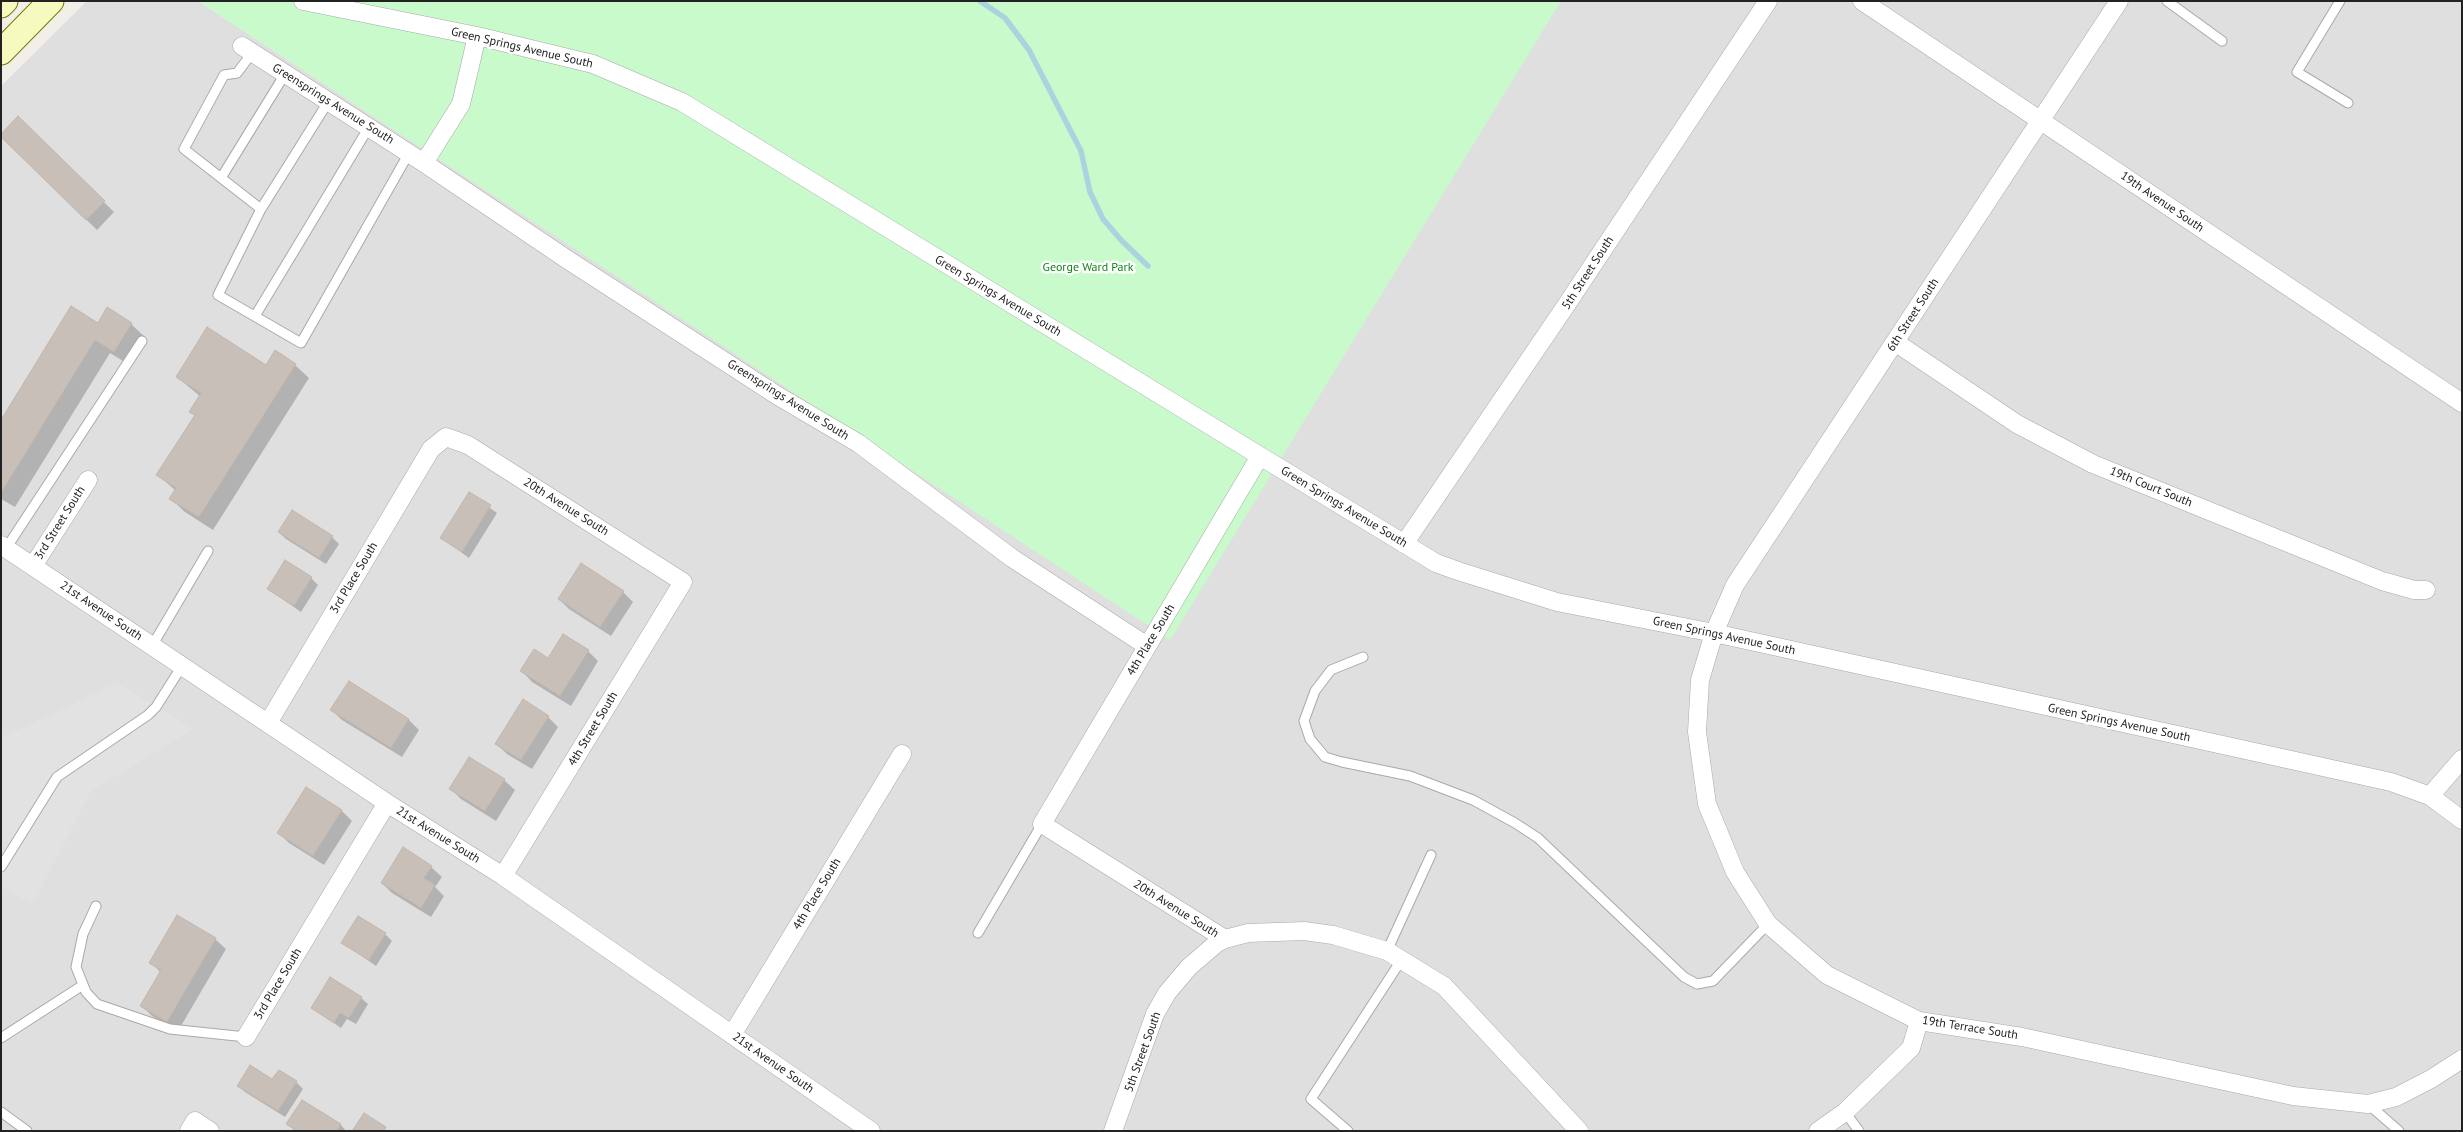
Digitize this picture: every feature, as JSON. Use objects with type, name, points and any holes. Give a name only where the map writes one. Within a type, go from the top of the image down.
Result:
[{"type":"main road","points":[[1,5],[5,1]]},
{"type":"main road","points":[[1,52],[51,1]]},
{"type":"street","name":"Green Springs Avenue South","points":[[303,1],[477,36],[593,64],[682,102],[1436,563],[1557,602],[1714,633],[2391,782],[2430,796],[2462,820]]},
{"type":"street","name":"5th Street South","points":[[1404,544],[1568,304],[1768,1]]},
{"type":"street","name":"19th Avenue South","points":[[1862,1],[2462,403]]},
{"type":"street","name":"6th Street South","points":[[1714,633],[1734,585],[1896,342],[2040,119],[2119,1]]},
{"type":"street","points":[[424,162],[461,104],[477,36]]},
{"type":"street","name":"Greensprings Avenue South","points":[[247,50],[409,152],[568,260],[778,396],[858,443],[1012,558],[1147,646]]},
{"type":"street","name":"19th Court South","points":[[1896,342],[2017,424],[2093,464],[2382,581],[2414,590],[2426,590]]},
{"type":"street","name":"20th Avenue South","points":[[446,437],[468,445],[683,582]]},
{"type":"street","name":"3rd Place South","points":[[268,723],[431,449],[446,437]]},
{"type":"street","name":"4th Place South","points":[[1042,824],[1260,456]]},
{"type":"street","name":"3rd Street South","points":[[33,566],[88,480]]},
{"type":"street","name":"21st Avenue South","points":[[3,549],[33,566],[387,803],[504,876],[871,1131]]},
{"type":"street","name":"4th Street South","points":[[504,876],[683,582]]},
{"type":"street","name":"19th Terrace South","points":[[1714,633],[1700,680],[1697,732],[1706,804],[1734,872],[1768,924],[1827,975],[1919,1021],[2022,1037],[2292,1096],[2368,1104],[2396,1097],[2431,1079],[2462,1059]]},
{"type":"street","name":"4th Place South","points":[[732,1035],[902,754]]},
{"type":"street","points":[[2430,796],[2462,758]]},
{"type":"street","name":"3rd Place South","points":[[246,1036],[387,803]]},
{"type":"street","name":"20th Avenue South","points":[[1042,824],[1225,940],[1248,933],[1304,931],[1333,934],[1394,955],[1444,986],[1579,1131]]},
{"type":"street","name":"5th Street South","points":[[1113,1131],[1155,1014],[1167,994],[1189,968],[1217,943],[1225,940]]},
{"type":"street","points":[[1818,1131],[1845,1112],[1911,1048],[1919,1021]]},
{"type":"lane","points":[[2168,1],[2222,41]]},
{"type":"lane","points":[[2340,1],[2297,72],[2348,103]]},
{"type":"lane","points":[[247,50],[237,73],[224,75],[184,149],[261,209]]},
{"type":"lane","points":[[222,178],[285,74]]},
{"type":"lane","points":[[328,102],[261,209],[218,294],[301,343],[409,152]]},
{"type":"lane","points":[[255,316],[369,127]]},
{"type":"lane","points":[[3,549],[142,341]]},
{"type":"lane","points":[[152,646],[208,551]]},
{"type":"lane","points":[[1363,657],[1331,670],[1315,691],[1304,721],[1310,739],[1325,757],[1410,776],[1473,800],[1515,823],[1538,838],[1684,977],[1697,984],[1713,981],[1768,924]]},
{"type":"lane","points":[[1,867],[57,777],[148,715],[182,666]]},
{"type":"lane","points":[[978,934],[1042,824]]},
{"type":"lane","points":[[1348,1131],[1311,1099],[1394,955],[1431,855]]},
{"type":"lane","points":[[96,906],[83,934],[76,958],[77,974],[97,1004],[152,1024],[177,1030],[246,1036]]},
{"type":"lane","points":[[1,1038],[83,985]]},
{"type":"lane","points":[[2368,1104],[2399,1131]]},
{"type":"lane","points":[[1,1112],[27,1131]]},
{"type":"lane","points":[[1845,1112],[1859,1131]]},
{"type":"shaded area","points":[[87,1],[198,1],[1170,639],[1560,1],[2462,1],[2462,1131],[1,1131],[1,86]]},
{"type":"shaded area","points":[[117,683],[194,729],[90,792],[33,904],[1,887],[1,738]]},
{"type":"green space","name":"George Ward Park","points":[[198,1],[1561,1],[1170,640]]},
{"type":"building","points":[[18,116],[105,201],[86,220],[1,137],[1,134]]},
{"type":"building","points":[[71,306],[98,323],[107,307],[132,323],[114,352],[95,340],[1,493],[1,420]]},
{"type":"building","points":[[207,327],[266,365],[275,350],[296,364],[199,517],[169,499],[176,488],[156,475],[195,415],[189,412],[201,393],[176,377]]},
{"type":"building","points":[[469,492],[491,505],[462,552],[440,538]]},
{"type":"building","points":[[292,510],[333,536],[319,558],[278,532]]},
{"type":"building","points":[[285,560],[312,577],[294,606],[267,589]]},
{"type":"building","points":[[581,563],[624,591],[600,627],[558,599]]},
{"type":"building","points":[[563,634],[589,650],[560,696],[520,671],[534,649],[548,658]]},
{"type":"building","points":[[349,681],[409,719],[391,748],[330,710]]},
{"type":"building","points":[[523,699],[549,716],[521,760],[495,744]]},
{"type":"building","points":[[469,757],[505,779],[485,811],[449,789]]},
{"type":"building","points":[[306,787],[342,810],[313,856],[277,833]]},
{"type":"building","points":[[403,847],[432,866],[424,878],[435,885],[421,908],[381,883]]},
{"type":"building","points":[[177,915],[216,938],[167,1022],[140,1006],[161,970],[149,963]]},
{"type":"building","points":[[358,916],[386,933],[369,960],[341,943]]},
{"type":"building","points":[[330,977],[362,997],[349,1018],[340,1013],[334,1023],[311,1008]]},
{"type":"building","points":[[250,1065],[272,1079],[279,1070],[297,1081],[278,1111],[237,1086]]},
{"type":"building","points":[[302,1100],[341,1124],[337,1131],[297,1131],[286,1124]]},
{"type":"building","points":[[364,1113],[386,1127],[384,1131],[352,1131]]},
{"type":"waterway","points":[[980,1],[1005,18],[1029,50],[1081,151],[1090,192],[1103,219],[1121,240],[1148,266]]}]
